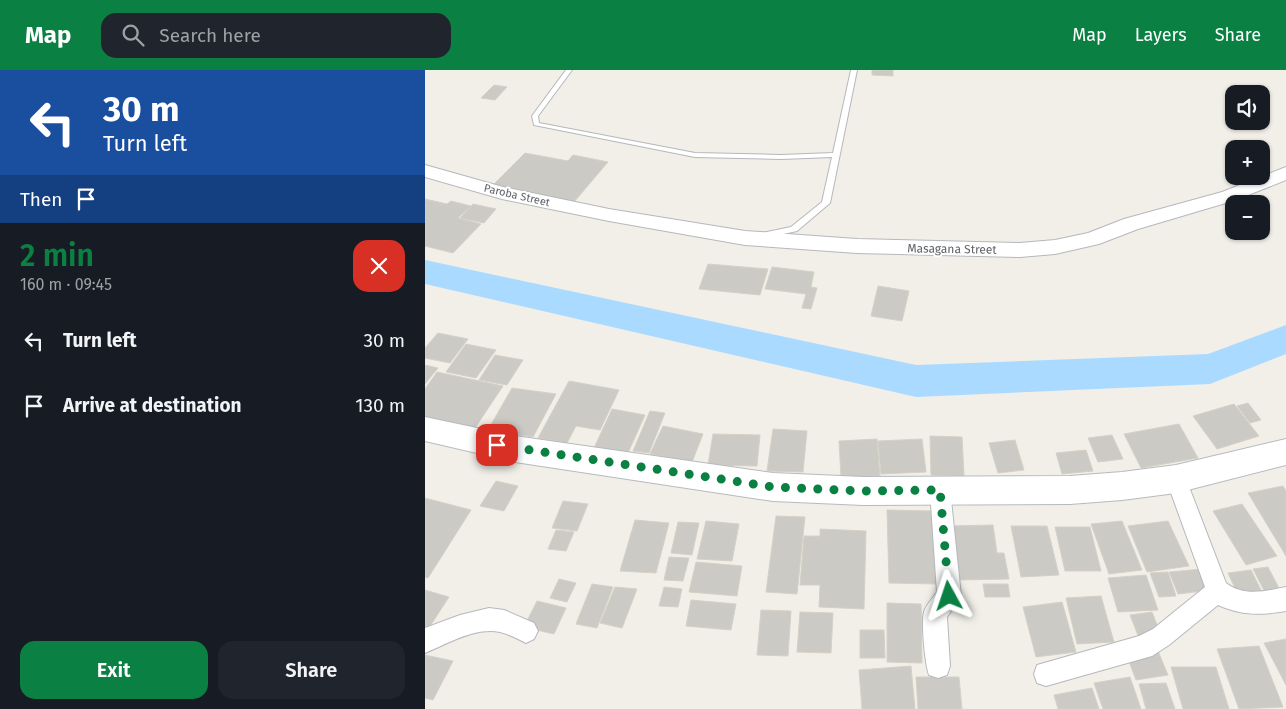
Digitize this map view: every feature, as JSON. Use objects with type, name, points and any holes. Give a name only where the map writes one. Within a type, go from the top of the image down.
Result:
[{"type":"main road","points":[[425,429],[515,449],[773,487],[863,491],[1070,490],[1176,480],[1286,452]]},
{"type":"street","name":"Paroba Street","points":[[425,171],[502,193],[609,214]]},
{"type":"street","name":"Masagana Street","points":[[609,214],[745,238],[857,246],[1020,250],[1055,247],[1092,239],[1131,224],[1229,196],[1286,173]]},
{"type":"street","points":[[1176,480],[1218,591],[1225,598],[1237,602],[1261,603],[1286,599]]},
{"type":"street","points":[[938,666],[935,614],[949,596],[940,490]]},
{"type":"street","points":[[1046,674],[1143,647],[1161,638],[1218,591]]},
{"type":"street","points":[[425,640],[441,633],[480,622],[497,620],[526,631]]},
{"type":"lane","points":[[569,70],[535,116],[536,124],[695,155],[781,157],[835,155]]},
{"type":"lane","points":[[745,238],[794,229],[825,203],[854,70]]},
{"type":"building","points":[[872,70],[893,70],[893,76],[872,75]]},
{"type":"building","points":[[494,85],[507,87],[495,100],[481,98]]},
{"type":"building","points":[[525,153],[568,161],[573,155],[608,162],[574,202],[493,185]]},
{"type":"building","points":[[425,199],[447,204],[451,201],[471,206],[458,218],[481,224],[453,253],[425,246]]},
{"type":"building","points":[[473,204],[496,209],[484,223],[460,218]]},
{"type":"building","points":[[708,264],[768,269],[760,295],[699,289]]},
{"type":"building","points":[[772,267],[814,272],[811,287],[817,288],[811,309],[802,308],[806,294],[765,289]]},
{"type":"building","points":[[878,286],[909,291],[902,321],[871,316]]},
{"type":"building","points":[[438,333],[468,339],[450,363],[425,358],[425,348]]},
{"type":"building","points":[[466,344],[496,350],[476,378],[446,372]]},
{"type":"building","points":[[495,355],[523,360],[507,385],[479,380]]},
{"type":"building","points":[[425,365],[438,368],[425,384]]},
{"type":"building","points":[[437,372],[503,386],[471,434],[425,424],[425,389]]},
{"type":"building","points":[[569,381],[619,390],[600,430],[576,426],[567,443],[538,438]]},
{"type":"building","points":[[512,388],[556,394],[533,437],[488,430]]},
{"type":"building","points":[[1248,403],[1261,420],[1250,423],[1237,406]]},
{"type":"building","points":[[1234,404],[1259,436],[1217,449],[1193,416]]},
{"type":"building","points":[[612,409],[645,415],[628,453],[594,448]]},
{"type":"building","points":[[650,411],[665,413],[649,453],[633,451]]},
{"type":"building","points":[[1179,424],[1198,458],[1141,468],[1124,434]]},
{"type":"building","points":[[663,426],[703,434],[692,462],[650,454]]},
{"type":"building","points":[[773,429],[807,431],[803,472],[767,471]]},
{"type":"building","points":[[713,434],[760,435],[757,466],[708,465]]},
{"type":"building","points":[[1112,435],[1123,459],[1098,462],[1088,438]]},
{"type":"building","points":[[930,436],[962,437],[964,476],[931,475]]},
{"type":"building","points":[[877,439],[880,476],[841,477],[839,441]]},
{"type":"building","points":[[922,439],[926,472],[881,474],[878,441]]},
{"type":"building","points":[[1015,440],[1024,470],[998,473],[989,443]]},
{"type":"building","points":[[1086,450],[1093,471],[1062,474],[1056,453]]},
{"type":"building","points":[[496,481],[518,486],[504,511],[480,506]]},
{"type":"building","points":[[1283,486],[1286,491],[1286,556],[1248,493]]},
{"type":"building","points":[[425,498],[471,510],[428,578],[425,577]]},
{"type":"building","points":[[563,501],[588,504],[577,531],[552,528]]},
{"type":"building","points":[[1242,504],[1277,556],[1246,565],[1213,511]]},
{"type":"building","points":[[887,510],[934,511],[938,584],[889,583]]},
{"type":"building","points":[[776,516],[805,517],[797,594],[766,592]]},
{"type":"building","points":[[635,520],[669,523],[656,573],[620,571]]},
{"type":"building","points":[[706,521],[739,524],[732,561],[697,559]]},
{"type":"building","points":[[1122,521],[1142,570],[1109,574],[1091,524]]},
{"type":"building","points":[[1168,521],[1189,566],[1147,572],[1128,526]]},
{"type":"building","points":[[678,522],[699,523],[692,555],[671,553]]},
{"type":"building","points":[[993,525],[997,553],[1004,553],[1009,579],[957,580],[950,526]]},
{"type":"building","points":[[1011,526],[1047,526],[1059,575],[1021,577]]},
{"type":"building","points":[[1055,527],[1090,527],[1101,571],[1065,571]]},
{"type":"building","points":[[820,529],[866,531],[864,609],[819,607],[820,585],[800,585],[804,536],[820,536]]},
{"type":"building","points":[[556,530],[574,532],[566,551],[548,549]]},
{"type":"building","points":[[669,557],[689,558],[683,581],[664,580]]},
{"type":"building","points":[[696,562],[742,566],[737,596],[689,592]]},
{"type":"building","points":[[1268,567],[1282,594],[1267,596],[1253,569]]},
{"type":"building","points":[[1202,569],[1212,590],[1178,594],[1169,572]]},
{"type":"building","points":[[1251,570],[1264,596],[1240,599],[1228,573]]},
{"type":"building","points":[[1168,572],[1176,596],[1159,597],[1150,573]]},
{"type":"building","points":[[1146,575],[1158,610],[1118,612],[1108,578]]},
{"type":"building","points":[[559,579],[576,583],[567,602],[550,598]]},
{"type":"building","points":[[592,584],[613,587],[597,628],[576,624]]},
{"type":"building","points":[[983,584],[1008,584],[1010,597],[985,597]]},
{"type":"building","points":[[615,587],[637,589],[622,628],[600,623]]},
{"type":"building","points":[[664,587],[682,589],[678,607],[659,606]]},
{"type":"building","points":[[425,590],[449,597],[425,634]]},
{"type":"building","points":[[1101,596],[1114,642],[1077,644],[1066,598]]},
{"type":"building","points":[[691,600],[736,604],[731,630],[686,626]]},
{"type":"building","points":[[537,601],[566,608],[554,634],[524,627]]},
{"type":"building","points":[[1062,602],[1076,652],[1036,657],[1023,607]]},
{"type":"building","points":[[887,603],[921,604],[922,663],[887,662]]},
{"type":"building","points":[[761,610],[791,611],[788,656],[757,655]]},
{"type":"building","points":[[800,612],[833,613],[831,653],[797,652]]},
{"type":"building","points":[[1152,612],[1161,635],[1139,638],[1130,615]]},
{"type":"building","points":[[860,630],[884,630],[885,658],[860,658]]},
{"type":"building","points":[[1286,639],[1286,685],[1264,643]]},
{"type":"building","points":[[1259,646],[1283,707],[1239,709],[1217,649]]},
{"type":"building","points":[[1158,651],[1168,675],[1136,680],[1127,656]]},
{"type":"building","points":[[425,655],[453,661],[433,700],[425,698]]},
{"type":"building","points":[[911,666],[915,709],[862,709],[859,670]]},
{"type":"building","points":[[1171,667],[1216,667],[1229,709],[1183,709]]},
{"type":"building","points":[[916,677],[959,677],[962,709],[918,709]]},
{"type":"building","points":[[1130,677],[1141,709],[1103,709],[1094,683]]},
{"type":"building","points":[[1166,683],[1175,709],[1146,709],[1139,684]]},
{"type":"building","points":[[1092,688],[1099,709],[1058,709],[1054,695]]},
{"type":"waterway","points":[[425,272],[916,381],[1210,369],[1286,339]]},
{"type":"route","points":[[497,445],[773,487],[863,491],[940,490],[949,596]]}]
